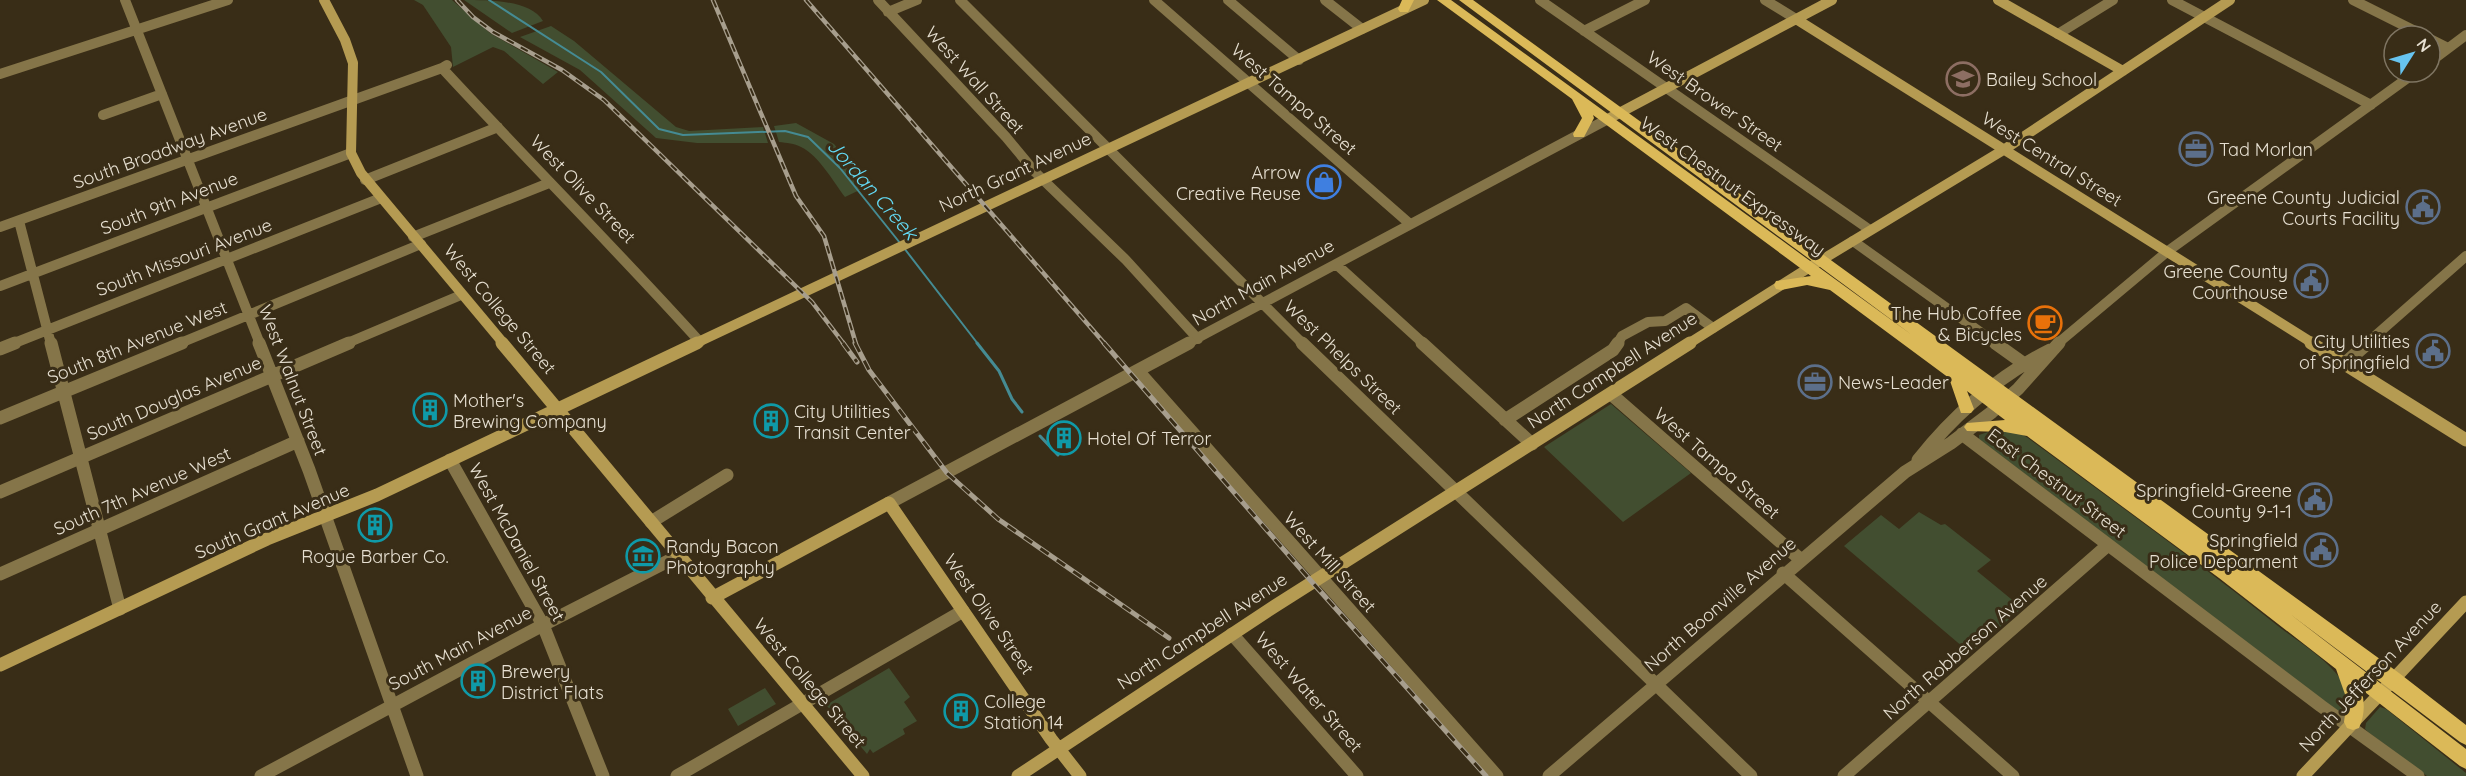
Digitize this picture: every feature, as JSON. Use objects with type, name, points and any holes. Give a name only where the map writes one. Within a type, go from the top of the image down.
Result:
[{"type":"main road","name":"West College Street","points":[[324,0],[351,55],[354,80],[351,153],[365,180],[863,776]]},
{"type":"main road","name":"North Grant Avenue","points":[[558,410],[1041,179],[1299,60],[1406,4],[1424,0]]},
{"type":"main road","name":"West Chestnut Expressway","points":[[1443,0],[1565,87],[1614,116]]},
{"type":"main road","name":"West Chestnut Expressway","points":[[1465,0],[1614,116],[1995,396]]},
{"type":"main road","name":"North Main Avenue","points":[[1614,116],[1832,0]]},
{"type":"main road","points":[[1998,0],[2123,70]]},
{"type":"main road","name":"North Campbell Avenue","points":[[1018,776],[1319,578],[1815,263],[2005,149],[2230,0]]},
{"type":"main road","name":"West Central Street","points":[[1796,19],[2466,440]]},
{"type":"main road","points":[[1565,87],[1588,114],[1587,121],[1579,134]]},
{"type":"main road","name":"West Chestnut Expressway","points":[[1815,263],[1842,291],[1956,375],[1995,396]]},
{"type":"main road","points":[[1781,285],[1800,280],[1815,281],[1842,291]]},
{"type":"main road","points":[[1956,375],[1956,383],[1966,409]]},
{"type":"main road","points":[[1995,396],[2040,437],[2342,663],[2466,760]]},
{"type":"main road","points":[[1995,396],[2393,679],[2466,736]]},
{"type":"main road","name":"South Grant Avenue","points":[[0,665],[274,536],[326,516],[558,410]]},
{"type":"main road","points":[[1967,430],[2002,424],[2017,427],[2040,437]]},
{"type":"main road","name":"North Main Avenue","points":[[712,598],[889,503]]},
{"type":"main road","name":"West Olive Street","points":[[889,503],[1058,748],[1080,776]]},
{"type":"main road","name":"North Jefferson Avenue","points":[[2303,776],[2380,692],[2464,607]]},
{"type":"main road","points":[[2342,663],[2356,700],[2351,724]]},
{"type":"street","name":"West Walnut Street","points":[[125,0],[298,441],[417,776]]},
{"type":"street","points":[[0,74],[228,0]]},
{"type":"street","name":"West Wall Street","points":[[878,0],[1006,137],[1035,172],[1126,260],[1198,339]]},
{"type":"street","points":[[888,12],[917,0]]},
{"type":"street","name":"West Phelps Street","points":[[960,0],[1262,304],[1455,493],[1751,776]]},
{"type":"street","name":"West Tampa Street","points":[[1154,0],[1410,224]]},
{"type":"street","points":[[1228,0],[1299,60]]},
{"type":"street","points":[[1325,0],[1362,29]]},
{"type":"street","name":"West Brower Street","points":[[1540,0],[1870,230]]},
{"type":"street","points":[[1584,31],[1645,0]]},
{"type":"street","name":"West Central Street","points":[[1766,0],[1796,19]]},
{"type":"street","points":[[2058,34],[2113,0]]},
{"type":"street","points":[[2172,0],[2371,105]]},
{"type":"street","points":[[2353,0],[2401,24]]},
{"type":"street","points":[[2442,53],[2466,35]]},
{"type":"street","points":[[2442,45],[2448,48]]},
{"type":"street","name":"South Broadway Avenue","points":[[0,227],[445,66]]},
{"type":"street","name":"West Olive Street","points":[[445,66],[549,183],[706,340]]},
{"type":"street","name":"North Boonville Avenue","points":[[1549,776],[1783,573],[1916,463],[1950,444],[1967,430],[2023,363],[2050,350],[2168,251],[2400,84]]},
{"type":"street","points":[[103,115],[162,94]]},
{"type":"street","name":"North Main Avenue","points":[[889,503],[1614,116]]},
{"type":"street","points":[[365,180],[498,127]]},
{"type":"street","name":"South 9th Avenue","points":[[0,286],[351,153]]},
{"type":"street","name":"South 8th Avenue West","points":[[0,418],[249,315],[549,183]]},
{"type":"street","name":"South Missouri Avenue","points":[[0,349],[381,198]]},
{"type":"street","points":[[19,220],[120,609]]},
{"type":"street","points":[[1853,241],[2023,363]]},
{"type":"street","points":[[2344,363],[2466,256]]},
{"type":"street","points":[[1335,264],[1532,444]]},
{"type":"street","name":"South Douglas Avenue","points":[[0,492],[461,295]]},
{"type":"street","points":[[1505,420],[1613,350],[1622,336],[1648,322],[1665,321],[1686,308],[1713,328]]},
{"type":"street","name":"North Boonville Avenue","points":[[1916,463],[1936,435],[1966,409],[1995,396],[2036,371],[2050,350]]},
{"type":"street","name":"West Mill Street","points":[[1138,371],[1319,578],[1497,776]]},
{"type":"street","name":"West Tampa Street","points":[[1611,393],[1800,559]]},
{"type":"street","name":"East Chestnut Street","points":[[1967,430],[2108,545],[2418,776]]},
{"type":"street","name":"South 7th Avenue West","points":[[0,574],[298,441]]},
{"type":"street","name":"West McDaniel Street","points":[[450,460],[543,625],[603,776]]},
{"type":"street","points":[[651,522],[727,476]]},
{"type":"street","name":"North Robberson Avenue","points":[[1844,776],[2108,545]]},
{"type":"street","name":"South Main Avenue","points":[[261,776],[543,625],[678,556]]},
{"type":"street","points":[[1783,573],[2013,776]]},
{"type":"street","points":[[677,776],[963,612]]},
{"type":"street","name":"West Water Street","points":[[1232,634],[1357,776]]},
{"type":"green space","points":[[414,0],[452,0],[490,33],[558,72],[543,84],[504,51],[493,47],[453,67],[451,47],[423,5]]},
{"type":"green space","points":[[464,0],[497,1],[519,5],[537,14],[543,21],[512,33]]},
{"type":"green space","points":[[551,26],[574,41],[676,127],[689,131],[763,127],[768,143],[697,143],[656,138],[580,70],[520,37]]},
{"type":"green space","points":[[796,123],[834,144],[868,186],[845,197],[825,169],[808,151],[796,145],[779,142],[774,126]]},
{"type":"green space","points":[[1611,404],[1691,473],[1623,522],[1544,447]]},
{"type":"green space","points":[[2000,428],[2020,433],[2028,438],[2328,664],[2344,685],[2347,694],[2347,703],[2343,711],[2340,714],[1979,439],[1979,435]]},
{"type":"green space","points":[[1919,512],[1941,525],[1945,524],[1991,560],[1977,571],[2022,608],[1970,653],[1844,546],[1881,515],[1899,529]]},
{"type":"green space","points":[[889,668],[910,697],[904,702],[917,721],[903,729],[905,734],[873,753],[870,749],[867,754],[826,705]]},
{"type":"green space","points":[[765,688],[776,704],[738,726],[728,709]]},
{"type":"green space","points":[[2380,707],[2386,709],[2466,773],[2466,776],[2427,776],[2368,732],[2365,729],[2366,723]]},
{"type":"waterway","name":"Jordan Creek","points":[[489,0],[601,72],[659,129],[683,135],[785,131],[808,137],[840,168],[900,243]]},
{"type":"waterway","name":"Jordan Creek","points":[[904,248],[978,344]]},
{"type":"waterway","name":"Jordan Creek","points":[[977,343],[999,371],[1012,399],[1022,412]]},
{"type":"waterway","name":"Jordan Creek","points":[[1040,436],[1058,455]]},
{"type":"railway","points":[[457,0],[473,17],[493,32],[562,70],[604,100],[812,302],[844,344]]},
{"type":"railway","points":[[713,0],[796,196],[824,236],[856,344]]},
{"type":"railway","points":[[806,0],[1105,344]]},
{"type":"railway","points":[[843,343],[857,362]]},
{"type":"railway","points":[[855,343],[869,370],[947,473],[998,519],[1169,638]]},
{"type":"railway","points":[[1104,343],[1312,582],[1486,776]]},
{"type":"place","name":"Bailey School","points":[[1963,79]]},
{"type":"place","name":"Tad Morlan","points":[[2196,149]]},
{"type":"place","name":"Arrow Creative Reuse","points":[[1324,182]]},
{"type":"place","name":"Greene County Judicial Courts Facility","points":[[2423,207]]},
{"type":"place","name":"Greene County Courthouse","points":[[2311,281]]},
{"type":"place","name":"The Hub Coffee & Bicycles","points":[[2045,323]]},
{"type":"place","name":"City Utilities of Springfield","points":[[2433,351]]},
{"type":"place","name":"News-Leader","points":[[1815,382]]},
{"type":"place","name":"Mother's Brewing Company","points":[[430,410]]},
{"type":"place","name":"City Utilities Transit Center","points":[[771,421]]},
{"type":"place","name":"Hotel Of Terror","points":[[1064,438]]},
{"type":"place","name":"Springfield-Greene County 9-1-1","points":[[2315,500]]},
{"type":"place","name":"Rogue Barber Co.","points":[[375,525]]},
{"type":"place","name":"Springfield Police Deparment","points":[[2321,550]]},
{"type":"place","name":"Randy Bacon Photography","points":[[643,556]]},
{"type":"place","name":"Brewery District Flats","points":[[478,681]]},
{"type":"place","name":"College Station 14","points":[[961,711]]}]
